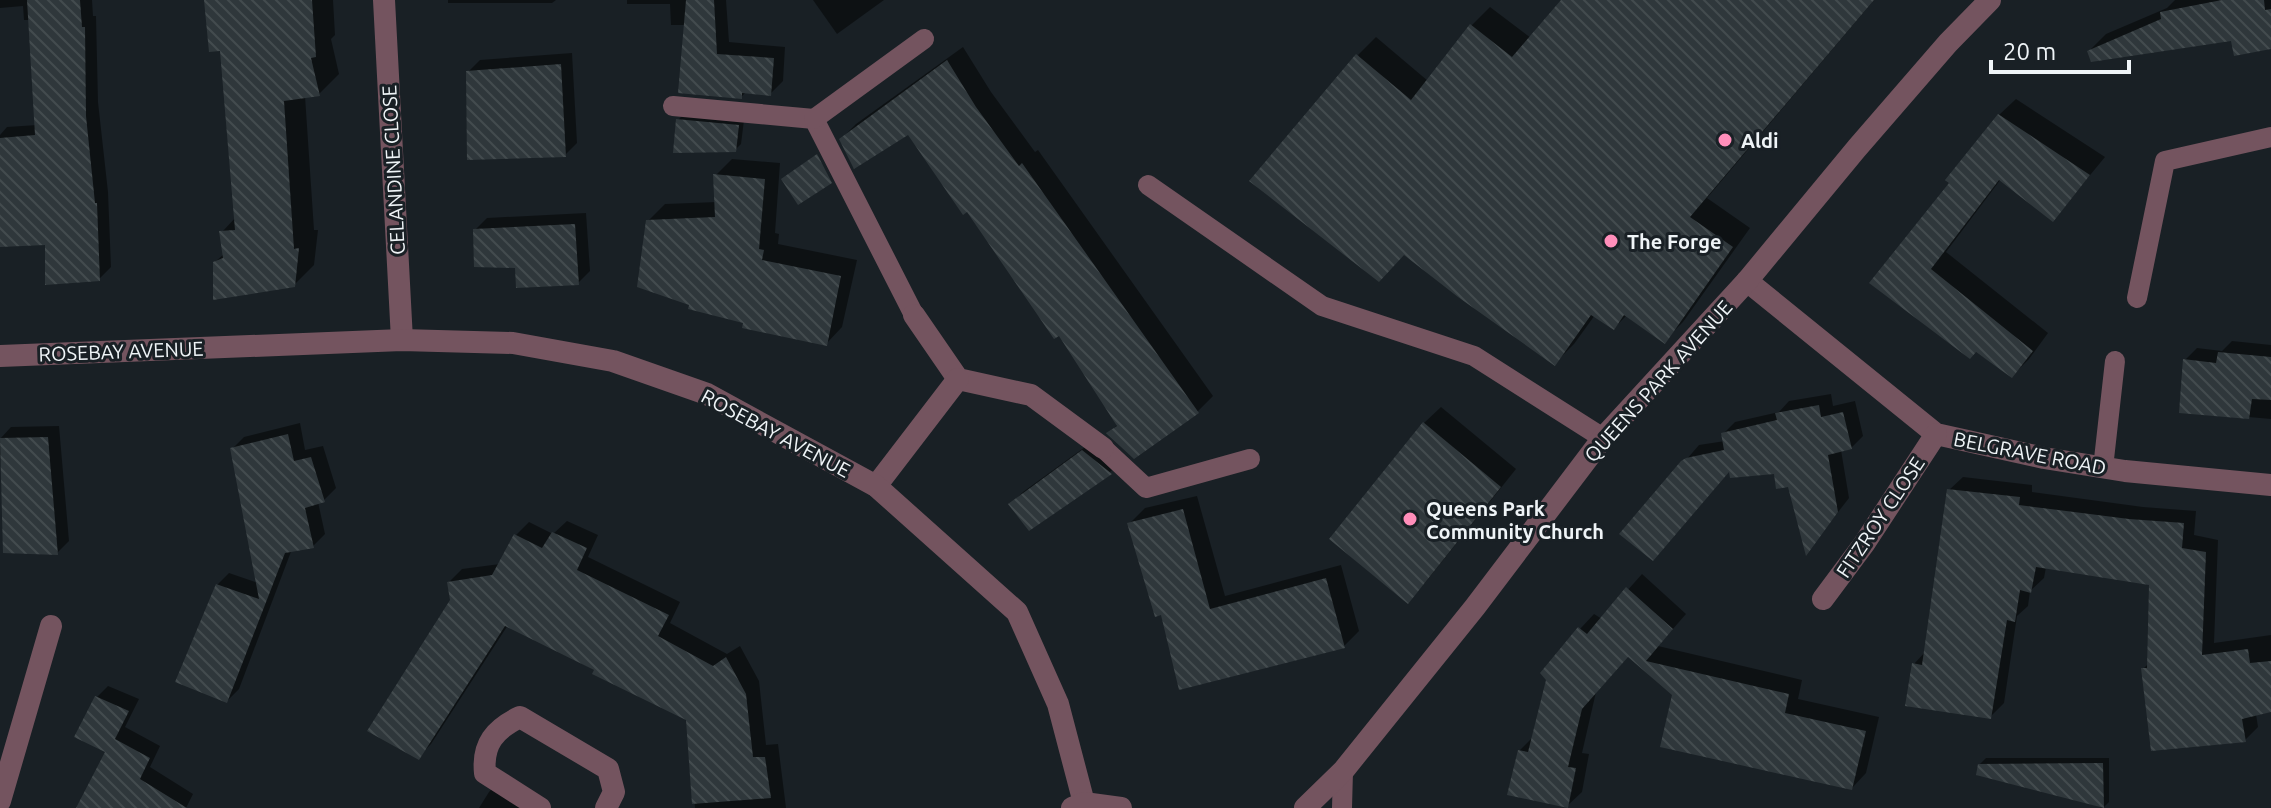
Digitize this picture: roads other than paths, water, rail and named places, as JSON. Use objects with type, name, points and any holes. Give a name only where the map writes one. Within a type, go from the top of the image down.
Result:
[{"type":"street","name":"CELANDINE CLOSE","points":[[384,0],[402,340]]},
{"type":"street","name":"QUEENS PARK AVENUE","points":[[1305,808],[1343,771],[1484,596],[1603,438],[1747,281],[1857,148],[1948,43],[1990,0]]},
{"type":"street","name":"BELGRAVE ROAD","points":[[1747,281],[1936,434],[2103,468],[2271,485]]},
{"type":"street","points":[[914,315],[958,379],[1031,395],[1103,448]]},
{"type":"street","name":"ROSEBAY AVENUE","points":[[0,356],[402,340],[513,343],[613,361],[707,394],[876,486],[1017,612],[1058,704],[1078,806]]},
{"type":"street","points":[[876,486],[958,379]]},
{"type":"street","name":"FITZROY CLOSE","points":[[1823,599],[1864,544],[1936,434]]},
{"type":"street","points":[[0,801],[51,626]]},
{"type":"street","points":[[540,808],[485,773],[483,757],[490,739],[503,725],[520,717],[608,769],[614,792],[606,808]]},
{"type":"street","points":[[1078,806],[1121,808]]},
{"type":"lane","points":[[673,106],[814,119],[924,39]]},
{"type":"lane","points":[[814,119],[914,315]]},
{"type":"lane","points":[[2137,298],[2165,161],[2271,137]]},
{"type":"lane","points":[[1148,185],[1322,306],[1474,356],[1603,438]]},
{"type":"lane","points":[[2103,468],[2115,361]]},
{"type":"lane","points":[[1103,448],[1146,488],[1250,459]]},
{"type":"lane","points":[[1342,808],[1343,771]]},
{"type":"place","name":"Aldi","points":[[1725,140]]},
{"type":"place","name":"The Forge","points":[[1611,241]]},
{"type":"place","name":"Queens Park Community Church","points":[[1410,519]]}]
